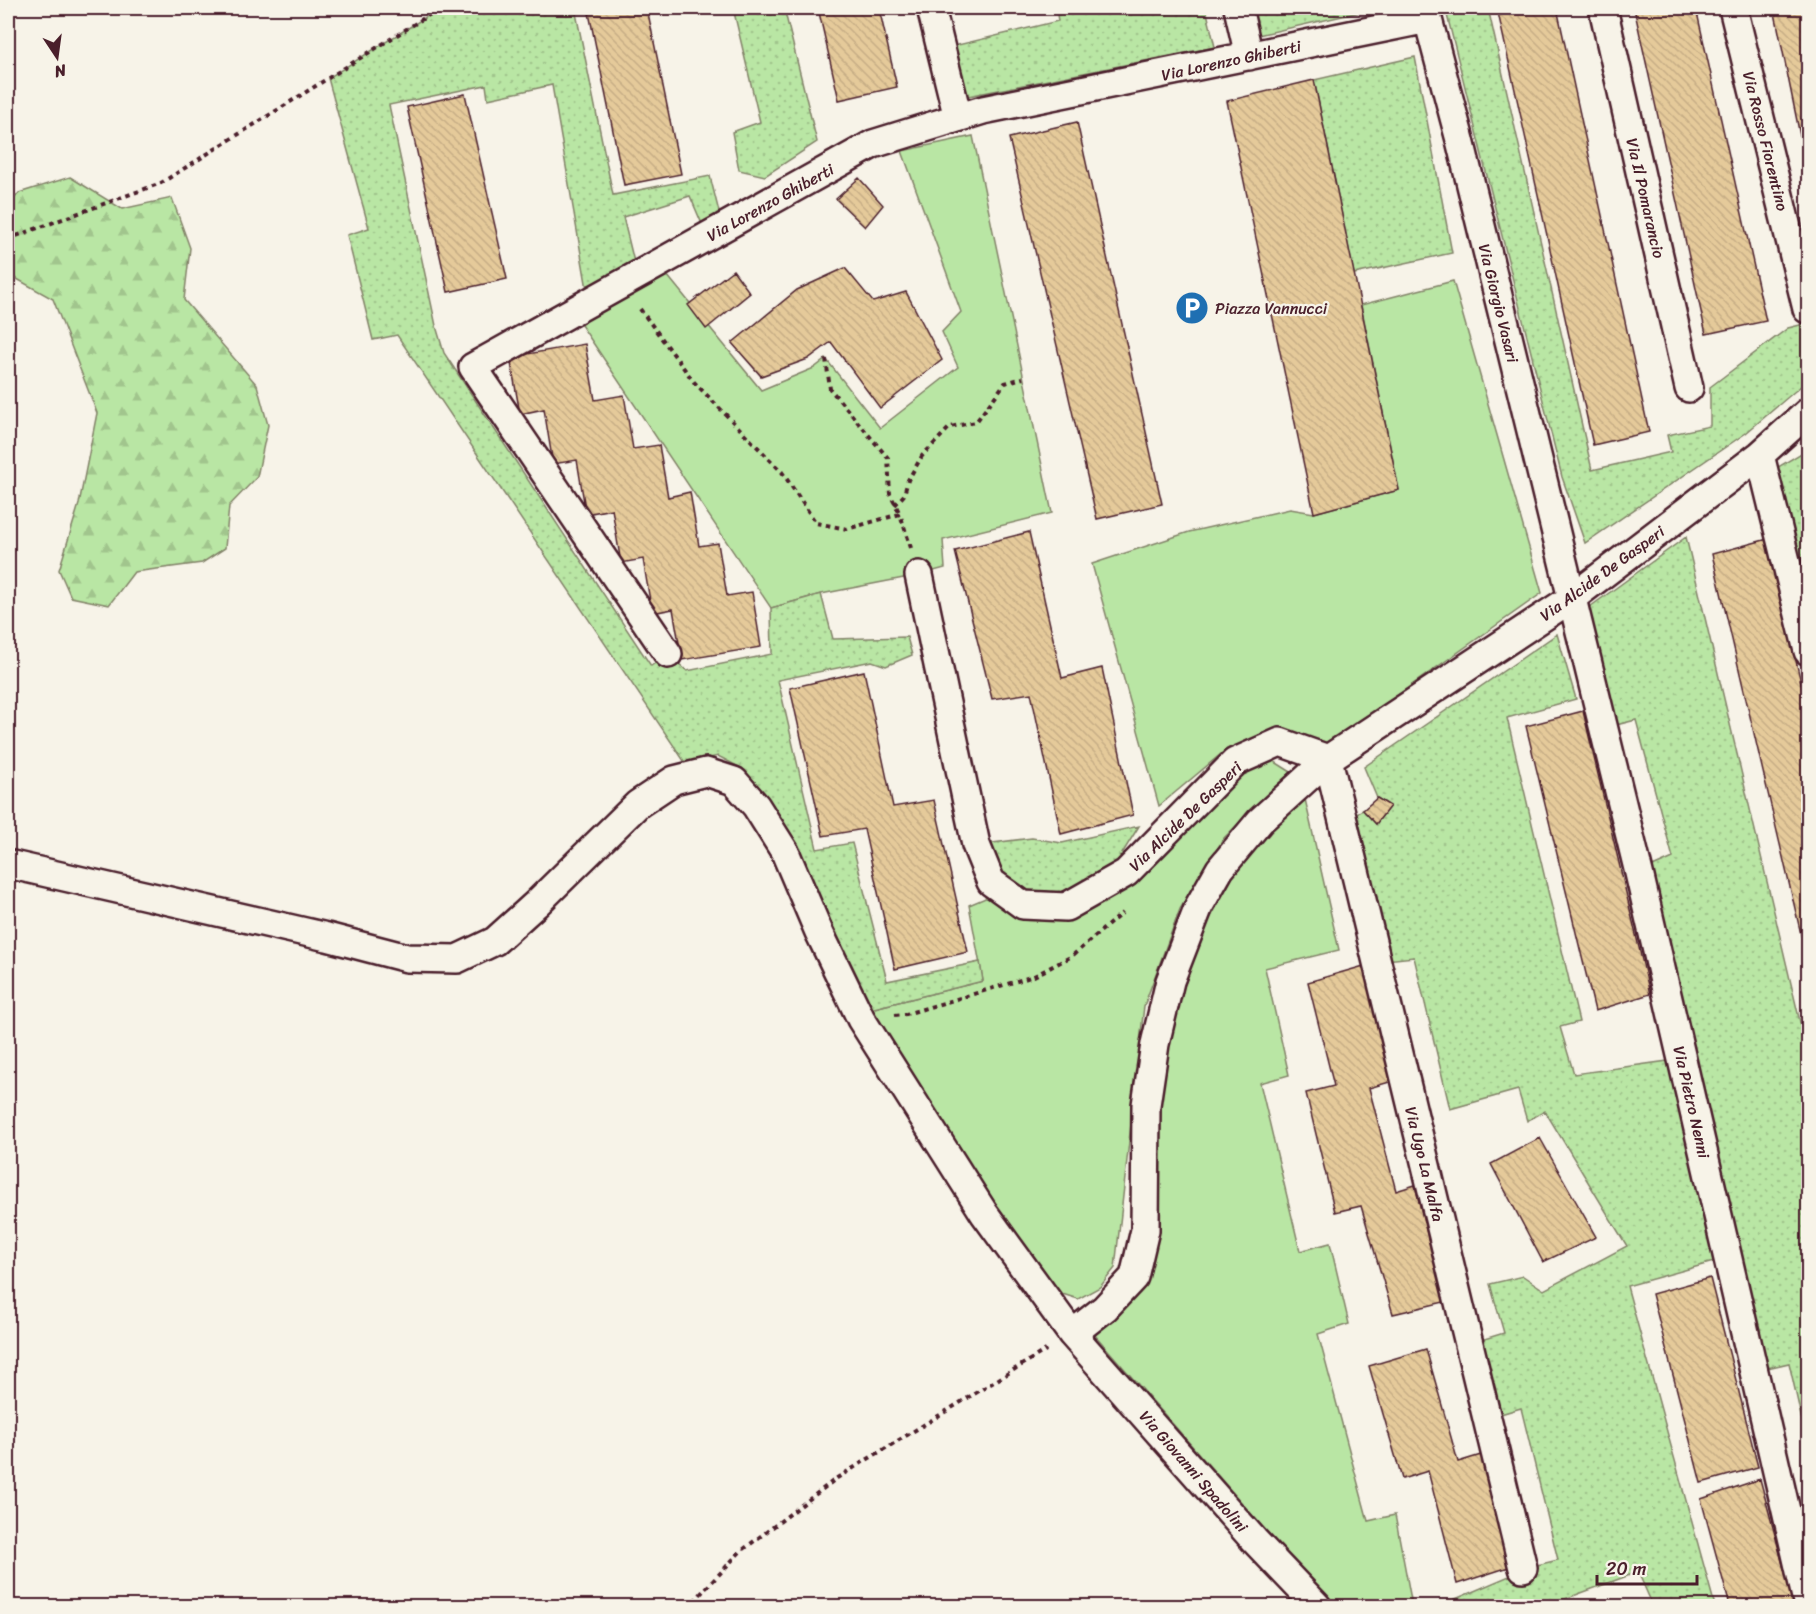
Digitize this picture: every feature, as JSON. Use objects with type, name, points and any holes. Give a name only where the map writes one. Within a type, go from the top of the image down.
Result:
[{"type":"street","points":[[931,8],[958,118]]},
{"type":"street","points":[[1238,8],[1249,56]]},
{"type":"street","name":"Via Il Pomarancio","points":[[1603,8],[1689,388]]},
{"type":"street","name":"Via Rosso Fiorentino","points":[[1733,8],[1807,309]]},
{"type":"street","name":"Via Lorenzo Ghiberti","points":[[668,654],[473,368],[873,144],[983,110],[1249,56],[1427,13]]},
{"type":"street","name":"Via Giorgio Vasari","points":[[1427,13],[1572,598]]},
{"type":"street","name":"Via Alcide De Gasperi","points":[[919,575],[976,845],[991,882],[1023,905],[1066,908],[1126,873],[1235,762],[1280,742],[1328,759],[1572,598],[1760,455],[1809,412]]},
{"type":"street","points":[[1760,455],[1809,651]]},
{"type":"street","name":"Via Pietro Nenni","points":[[1572,598],[1639,873],[1808,1606]]},
{"type":"street","points":[[1072,1334],[1106,1308],[1134,1277],[1145,1230],[1146,1105],[1155,1044],[1170,981],[1199,906],[1220,869],[1260,821],[1328,759]]},
{"type":"street","name":"Via Ugo La Malfa","points":[[1328,759],[1524,1568]]},
{"type":"street","name":"Via Giovanni Spadolini","points":[[8,864],[407,958],[457,959],[495,941],[638,804],[674,780],[706,772],[734,781],[756,806],[784,852],[861,1019],[984,1213],[1072,1334],[1254,1540],[1317,1606]]},
{"type":"path","points":[[8,239],[161,183],[440,8]]},
{"type":"path","points":[[622,284],[694,382],[782,472],[816,523],[847,530],[900,514]]},
{"type":"path","points":[[826,359],[830,389],[888,458],[890,494],[900,514],[919,575]]},
{"type":"path","points":[[895,505],[904,495],[908,480],[922,456],[950,427],[976,422],[1005,384],[1023,378]]},
{"type":"path","points":[[861,1019],[906,1014],[1034,976],[1072,956],[1128,908]]},
{"type":"path","points":[[686,1606],[694,1601],[741,1552],[837,1478],[1072,1334]]},
{"type":"green space","points":[[440,8],[575,8],[613,195],[710,176],[720,216],[702,224],[690,196],[623,217],[634,262],[587,289],[552,85],[488,99],[486,85],[389,105],[436,326],[444,353],[651,666],[668,654],[687,671],[772,654],[771,608],[821,594],[833,639],[907,637],[912,655],[886,666],[872,661],[778,680],[817,849],[852,843],[887,981],[980,962],[983,981],[866,1010],[782,827],[745,770],[718,756],[686,764],[397,335],[373,340],[347,235],[369,228],[328,78]]},
{"type":"green space","points":[[733,8],[784,8],[817,142],[765,176],[739,170],[732,132],[760,122]]},
{"type":"green space","points":[[1056,8],[1206,8],[1215,47],[953,99],[941,49],[1058,21]]},
{"type":"green space","points":[[1238,8],[1378,8],[1245,38]]},
{"type":"green space","points":[[1447,8],[1488,8],[1592,470],[1671,452],[1667,435],[1710,426],[1710,387],[1788,328],[1808,323],[1808,380],[1746,433],[1585,543],[1562,477]]},
{"type":"green space","points":[[1415,57],[1452,253],[1354,274],[1314,80]]},
{"type":"green space","points":[[973,136],[1052,513],[943,540],[945,568],[821,594],[771,608],[579,322],[667,275],[761,390],[814,368],[826,359],[880,428],[958,367],[942,332],[961,312],[902,151]]},
{"type":"green space","points":[[70,177],[122,209],[172,198],[190,248],[184,300],[257,385],[268,425],[257,477],[229,506],[225,548],[202,563],[134,572],[109,605],[71,597],[59,570],[79,504],[97,413],[53,299],[8,274],[8,206],[19,193]]},
{"type":"green space","points":[[1453,281],[1542,593],[1328,744],[1277,731],[1227,749],[1159,806],[1092,564],[1189,532],[1290,509],[1314,513],[1399,490],[1361,305]]},
{"type":"green space","points":[[1808,449],[1808,651],[1765,475]]},
{"type":"green space","points":[[1686,537],[1808,1056],[1808,1447],[1789,1363],[1754,1371],[1728,1258],[1627,1286],[1715,1606],[1653,1606],[1638,1572],[1546,1606],[1439,1606],[1533,1566],[1558,1560],[1521,1408],[1487,1418],[1468,1344],[1504,1333],[1490,1284],[1523,1276],[1544,1290],[1627,1246],[1545,1111],[1527,1121],[1518,1090],[1450,1109],[1414,957],[1376,961],[1342,820],[1363,810],[1376,824],[1390,806],[1377,798],[1364,767],[1557,634],[1576,699],[1507,718],[1579,1022],[1560,1027],[1574,1074],[1682,1059],[1639,873],[1673,858],[1636,720],[1604,728],[1576,617]]},
{"type":"green space","points":[[1272,760],[1291,772],[1224,838],[1180,909],[1144,1006],[1115,1268],[1100,1287],[1078,1299],[1053,1291],[866,1010],[983,981],[969,905],[990,896],[1017,917],[1077,916],[1146,872],[1216,799],[1246,773]]},
{"type":"green space","points":[[1305,799],[1339,950],[1265,968],[1289,1075],[1260,1083],[1300,1251],[1330,1243],[1349,1324],[1318,1334],[1368,1521],[1395,1515],[1412,1605],[1407,1606],[1332,1606],[1094,1334],[1153,1248],[1163,1046],[1204,930],[1248,849]]},
{"type":"green space","points":[[1139,826],[1117,862],[1066,893],[1030,893],[1002,874],[976,845],[1032,838],[1062,843]]},
{"type":"building","points":[[588,8],[647,8],[681,174],[624,185]]},
{"type":"building","points":[[818,8],[879,8],[897,87],[839,100]]},
{"type":"building","points":[[1497,8],[1557,8],[1649,432],[1593,445]]},
{"type":"building","points":[[1634,8],[1696,8],[1766,321],[1706,334]]},
{"type":"building","points":[[1774,8],[1808,8],[1808,175]]},
{"type":"building","points":[[1314,80],[1399,490],[1314,513],[1227,101]]},
{"type":"building","points":[[465,94],[507,279],[448,292],[407,107]]},
{"type":"building","points":[[1077,122],[1162,504],[1097,519],[1009,138]]},
{"type":"building","points":[[859,178],[883,205],[865,227],[836,199]]},
{"type":"building","points":[[845,268],[873,302],[906,292],[942,360],[880,408],[831,342],[808,359],[761,376],[732,343],[797,290]]},
{"type":"building","points":[[733,270],[750,293],[706,329],[688,305]]},
{"type":"building","points":[[585,344],[595,400],[624,395],[633,449],[659,445],[668,497],[690,492],[699,546],[718,543],[727,596],[752,592],[761,647],[682,660],[673,609],[652,613],[643,559],[621,563],[612,509],[586,514],[577,460],[553,464],[544,409],[520,414],[510,357]]},
{"type":"building","points":[[1029,532],[1062,678],[1102,668],[1133,815],[1061,834],[1031,693],[992,699],[955,551]]},
{"type":"building","points":[[1768,539],[1808,713],[1808,964],[1712,554]]},
{"type":"building","points":[[864,671],[893,807],[934,800],[968,952],[895,969],[864,829],[823,836],[790,688]]},
{"type":"building","points":[[1583,711],[1650,994],[1595,1011],[1526,726]]},
{"type":"building","points":[[1377,798],[1390,806],[1376,824],[1363,810]]},
{"type":"building","points":[[1364,966],[1393,1081],[1369,1088],[1396,1191],[1415,1185],[1444,1302],[1393,1314],[1361,1206],[1335,1212],[1306,1093],[1334,1086],[1308,982]]},
{"type":"building","points":[[1540,1138],[1596,1237],[1543,1262],[1491,1164]]},
{"type":"building","points":[[1710,1278],[1758,1467],[1701,1483],[1652,1294]]},
{"type":"building","points":[[1426,1349],[1458,1462],[1481,1455],[1509,1567],[1457,1584],[1428,1471],[1402,1479],[1369,1366]]},
{"type":"building","points":[[1760,1479],[1794,1606],[1730,1606],[1701,1499]]},
{"type":"place","name":"Piazza Vannucci","points":[[1192,308]]}]
